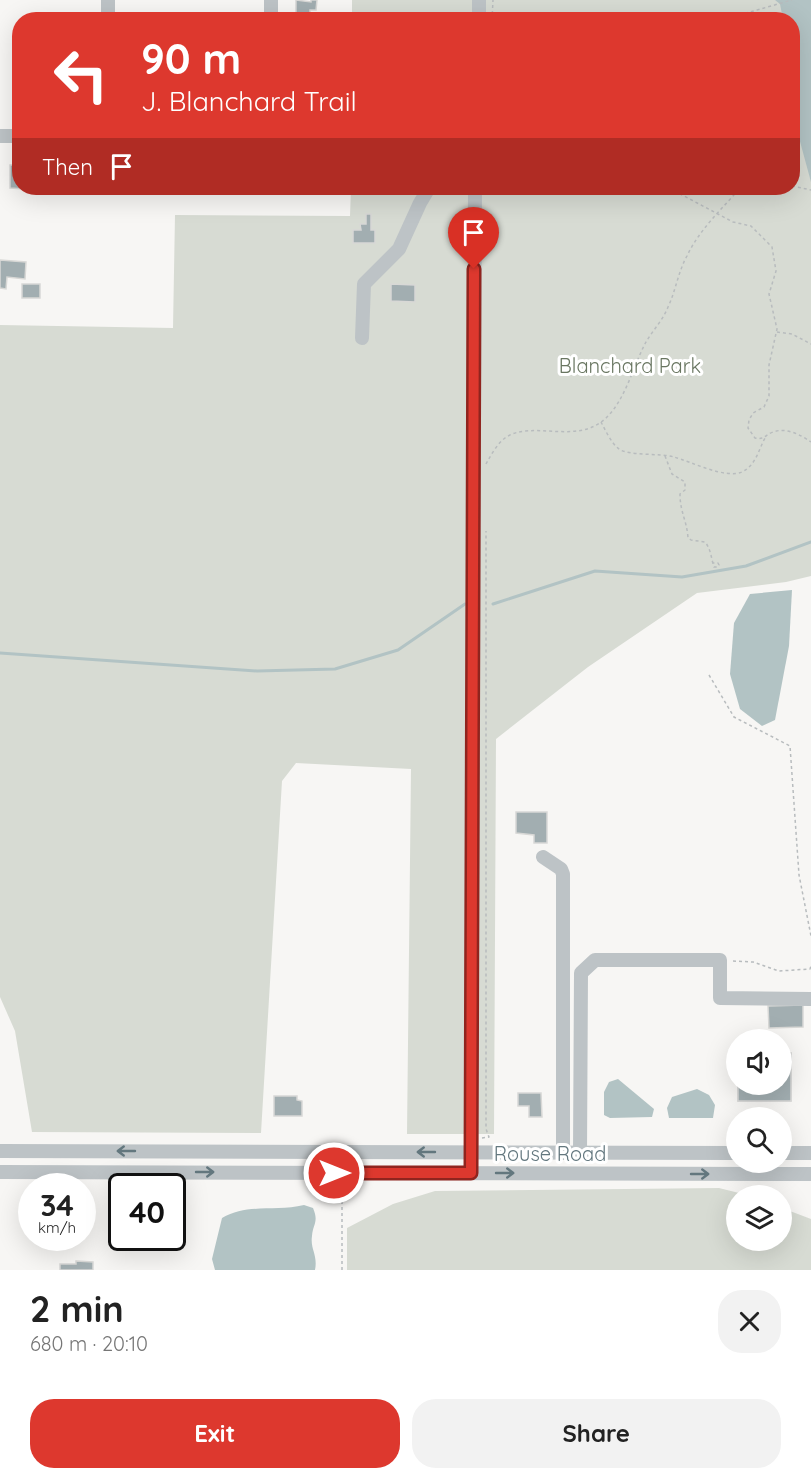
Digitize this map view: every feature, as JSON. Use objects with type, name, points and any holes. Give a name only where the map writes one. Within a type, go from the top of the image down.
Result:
[{"type":"street","points":[[362,338],[364,284],[399,249],[425,195]]},
{"type":"street","points":[[471,1173],[475,195]]},
{"type":"street","points":[[543,857],[563,874],[563,1153]]},
{"type":"street","points":[[580,1153],[581,973],[595,960],[720,960],[720,998],[811,999]]},
{"type":"street","name":"Rouse Road","points":[[0,1151],[726,1153]]},
{"type":"street","points":[[792,1153],[811,1153]]},
{"type":"street","name":"Rouse Road","points":[[0,1172],[811,1174]]},
{"type":"path","points":[[751,12],[792,0]]},
{"type":"path","points":[[684,195],[734,222],[751,226],[772,247],[776,271],[769,294],[777,332],[769,365],[769,396],[764,407],[753,413],[748,428],[750,434],[755,438],[766,437]]},
{"type":"path","points":[[485,465],[499,444],[509,436],[528,432],[580,431],[601,422],[617,403],[646,343],[666,314],[690,249],[734,195]]},
{"type":"path","points":[[777,332],[792,334],[811,344]]},
{"type":"path","points":[[601,422],[618,449],[627,453],[650,453],[665,456],[726,474],[740,473],[754,461],[771,432],[783,431],[798,434],[811,442]]},
{"type":"path","points":[[665,456],[672,474],[685,482],[685,490],[680,494],[680,504],[688,525],[688,537],[691,540],[705,542],[709,547],[713,563]]},
{"type":"path","points":[[486,528],[486,1129],[489,1137],[486,1138]]},
{"type":"path","points":[[709,675],[734,717],[790,746],[799,874],[811,936]]},
{"type":"path","points":[[720,960],[753,962],[779,971],[810,969],[811,966]]},
{"type":"path","points":[[342,1186],[342,1270]]},
{"type":"green space","name":"Blanchard Park","points":[[352,0],[811,0],[811,576],[786,582],[697,593],[588,667],[496,739],[494,1134],[407,1134],[411,769],[296,763],[282,781],[261,1133],[32,1132],[15,1031],[0,997],[0,325],[173,328],[175,215],[350,216],[351,195],[800,195],[800,12],[352,12]]},
{"type":"green space","points":[[719,1188],[726,1190],[726,1251],[792,1251],[792,1212],[811,1219],[811,1270],[347,1270],[347,1228],[393,1204],[435,1191]]},
{"type":"shaded area","points":[[775,0],[811,0],[811,182],[800,141],[800,12],[782,12],[780,4]]},
{"type":"shaded area","points":[[792,590],[789,646],[775,720],[762,726],[740,709],[730,674],[734,623],[750,594]]},
{"type":"shaded area","points":[[618,1079],[654,1109],[652,1117],[610,1118],[604,1115],[604,1092],[609,1082]]},
{"type":"shaded area","points":[[697,1089],[709,1095],[715,1105],[713,1118],[669,1118],[667,1108],[672,1097]]},
{"type":"shaded area","points":[[304,1205],[313,1208],[316,1217],[312,1241],[316,1260],[315,1270],[215,1270],[212,1259],[222,1218],[232,1213],[251,1209]]},
{"type":"building","points":[[296,0],[311,2],[311,0],[317,0],[316,10],[296,12]]},
{"type":"building","points":[[10,165],[12,165],[12,188],[10,188]]},
{"type":"building","points":[[366,214],[371,214],[371,230],[375,230],[375,243],[353,243],[353,230],[361,230],[360,224],[366,224]]},
{"type":"building","points":[[0,260],[26,262],[25,279],[7,277],[6,289],[0,288]]},
{"type":"building","points":[[22,284],[40,284],[40,298],[22,298]]},
{"type":"building","points":[[391,284],[415,285],[415,302],[391,301]]},
{"type":"building","points":[[516,812],[547,812],[547,843],[534,843],[534,835],[516,833]]},
{"type":"building","points":[[803,1005],[803,1027],[769,1028],[768,1006]]},
{"type":"building","points":[[518,1093],[541,1093],[542,1117],[529,1117],[529,1106],[518,1106]]},
{"type":"building","points":[[738,1095],[791,1095],[791,1101],[738,1101]]},
{"type":"building","points":[[738,1095],[791,1095],[791,1101],[738,1101]]},
{"type":"building","points":[[274,1096],[297,1096],[297,1100],[302,1101],[302,1116],[274,1116]]},
{"type":"building","points":[[76,1261],[93,1262],[93,1270],[60,1270],[60,1264],[76,1264]]},
{"type":"waterway","points":[[493,604],[595,571],[682,577],[746,566],[811,542]]},
{"type":"waterway","points":[[0,653],[257,671],[335,669],[398,650],[465,604]]},
{"type":"route","points":[[334,1173],[471,1173],[474,269]]}]
